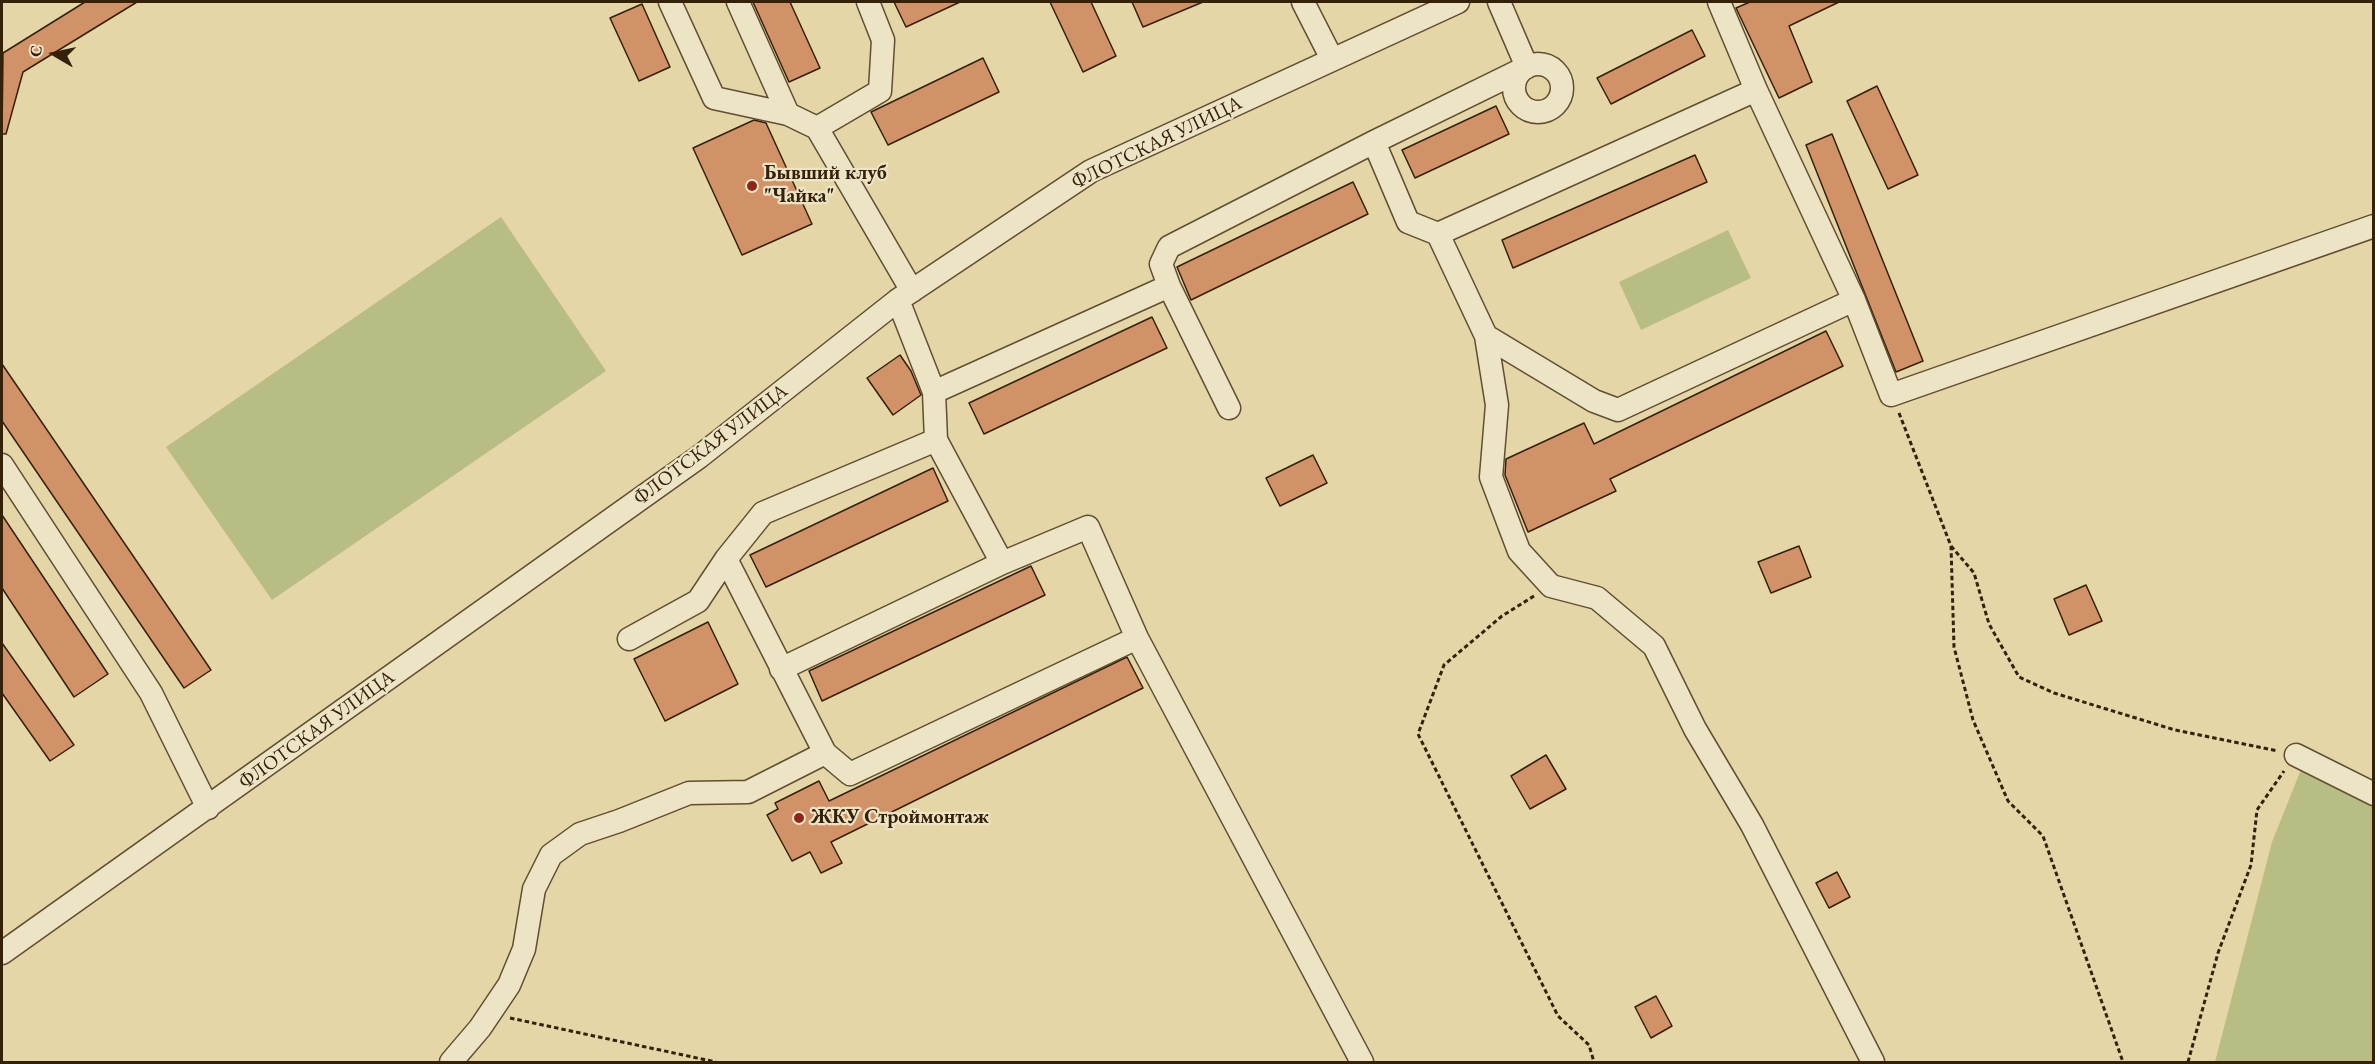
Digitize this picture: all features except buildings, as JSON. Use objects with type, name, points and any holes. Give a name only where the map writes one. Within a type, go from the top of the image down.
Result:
[{"type":"street","points":[[670,2],[714,98],[788,114],[817,128],[905,296],[934,392],[936,440],[1002,563]]},
{"type":"street","points":[[738,2],[788,114]]},
{"type":"street","points":[[817,128],[880,91],[883,40],[868,2]]},
{"type":"street","points":[[1303,2],[1332,59]]},
{"type":"street","name":"ФЛОТСКАЯ УЛИЦА","points":[[2,953],[699,457],[905,296],[1091,171],[1458,2]]},
{"type":"street","points":[[1229,408],[1161,264],[1169,247],[1374,142],[1527,68],[1499,2]]},
{"type":"street","points":[[1719,2],[1756,90],[1854,300],[1892,395],[2373,226]]},
{"type":"street","points":[[1438,234],[1756,90]]},
{"type":"street","points":[[1374,142],[1408,222],[1438,234],[1486,336],[1497,405],[1491,477],[1519,551],[1551,586],[1597,598],[1654,646],[1695,729],[1752,825],[1873,1062]]},
{"type":"street","points":[[934,392],[1170,286]]},
{"type":"street","points":[[1486,336],[1594,401],[1618,410],[1854,300]]},
{"type":"street","points":[[629,639],[698,601],[726,559],[763,513],[936,440]]},
{"type":"street","points":[[2,465],[151,693],[208,808]]},
{"type":"street","points":[[782,669],[1002,563],[1088,527],[1137,638],[1362,1062]]},
{"type":"street","points":[[726,559],[825,753],[850,774],[1137,638]]},
{"type":"street","points":[[451,1062],[490,1014],[509,985],[524,949],[534,889],[551,855],[580,834],[689,793],[748,792],[825,753]]},
{"type":"street","points":[[2296,755],[2373,794]]},
{"type":"path","points":[[1892,395],[1951,546],[1974,573],[1989,624],[2019,677],[2054,693],[2175,730],[2296,755],[2275,781],[2257,810],[2251,865],[2218,953],[2188,1062]]},
{"type":"path","points":[[1951,546],[1954,647],[1973,720],[2008,801],[2043,837],[2123,1062]]},
{"type":"path","points":[[1551,586],[1502,616],[1444,665],[1418,734],[1558,1016],[1590,1045],[1593,1062]]},
{"type":"path","points":[[490,1014],[716,1062]]},
{"type":"green space","points":[[501,217],[606,371],[272,600],[166,447]]},
{"type":"green space","points":[[1728,230],[1751,278],[1641,330],[1619,282]]},
{"type":"green space","points":[[2302,767],[2373,803],[2373,1062],[2215,1062],[2272,842]]},
{"type":"place","name":"Бывший клуб \"Чайка\"","points":[[752,186]]},
{"type":"place","name":"ЖКУ Строймонтаж","points":[[799,818]]}]
